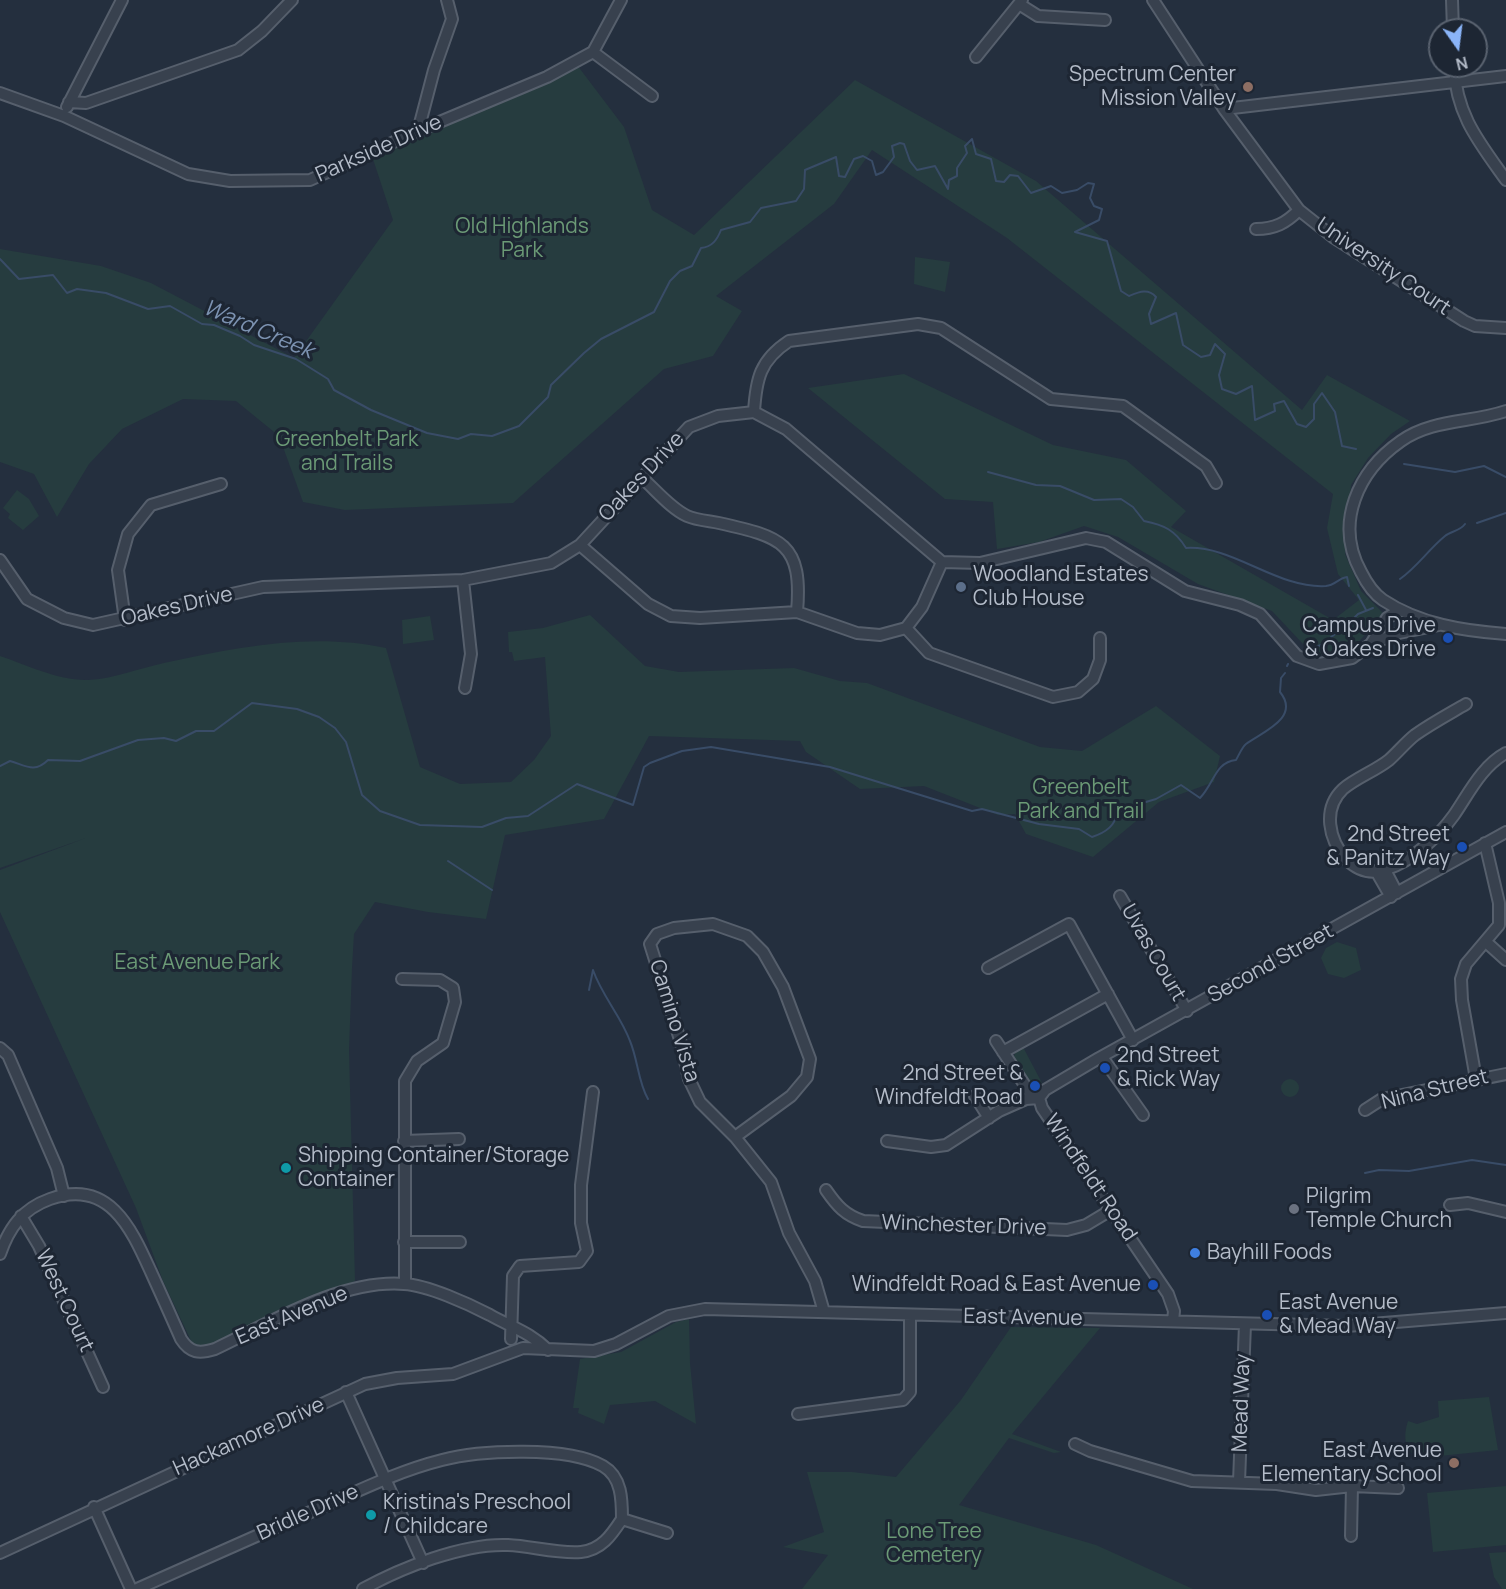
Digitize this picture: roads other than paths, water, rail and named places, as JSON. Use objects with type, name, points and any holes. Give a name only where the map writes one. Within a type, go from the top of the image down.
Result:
[{"type":"street","points":[[64,116],[122,0]]},
{"type":"street","points":[[69,102],[86,103],[238,50],[262,31],[292,0]]},
{"type":"street","points":[[418,130],[434,70],[452,19],[447,0]]},
{"type":"street","points":[[621,0],[593,52],[651,96]]},
{"type":"street","name":"University Court","points":[[1152,0],[1224,109],[1299,210],[1332,237],[1464,321],[1475,326],[1506,328]]},
{"type":"street","points":[[1452,0],[1453,18]]},
{"type":"street","points":[[976,57],[1021,2],[1038,16],[1105,20]]},
{"type":"street","name":"Parkside Drive","points":[[0,93],[64,116],[188,174],[231,181],[310,180],[418,130],[543,79],[593,52]]},
{"type":"street","points":[[1224,109],[1506,76]]},
{"type":"street","points":[[1456,78],[1463,113],[1471,133],[1506,180]]},
{"type":"street","points":[[1256,229],[1268,229],[1286,223],[1299,210]]},
{"type":"street","points":[[1216,483],[1206,466],[1123,406],[1052,399],[941,328],[918,324],[789,341],[773,352],[763,367],[756,385],[754,412],[786,429],[942,562],[980,563],[1086,538],[1106,542],[1185,591],[1240,605],[1260,614],[1297,656],[1319,664],[1352,658],[1382,639],[1440,625]]},
{"type":"street","points":[[1506,411],[1447,422],[1403,440],[1370,469],[1359,489],[1348,525],[1350,546],[1356,562],[1366,582],[1381,599],[1400,610],[1440,625],[1506,634]]},
{"type":"street","name":"Oakes Drive","points":[[0,560],[27,598],[64,618],[93,625],[125,620],[263,587],[463,580],[551,563],[580,545],[689,427],[718,416],[754,412]]},
{"type":"street","points":[[641,477],[687,516],[743,529],[778,541],[792,557],[797,569],[800,594],[797,612]]},
{"type":"street","points":[[125,620],[118,570],[128,534],[152,505],[221,484]]},
{"type":"street","points":[[580,545],[648,604],[671,616],[700,618],[797,612],[856,633],[880,635],[906,628],[922,607],[942,562]]},
{"type":"street","points":[[463,580],[471,654],[465,688]]},
{"type":"street","points":[[1382,639],[1395,623],[1400,610]]},
{"type":"street","points":[[1371,644],[1387,618],[1400,610]]},
{"type":"street","points":[[906,628],[929,653],[1053,697],[1078,692],[1093,679],[1100,660],[1100,638]]},
{"type":"street","points":[[1466,704],[1414,736],[1390,759],[1342,790],[1331,811],[1330,834],[1339,851],[1352,865],[1364,872],[1397,865],[1436,836],[1453,815],[1473,783],[1506,753]]},
{"type":"street","name":"Second Street","points":[[1040,1098],[1045,1090],[1102,1057],[1506,832]]},
{"type":"street","points":[[1476,1079],[1462,1000],[1461,979],[1467,964],[1499,925],[1499,903],[1485,843]]},
{"type":"street","points":[[1381,870],[1394,895]]},
{"type":"street","name":"Uvas Court","points":[[1120,896],[1187,1011]]},
{"type":"street","name":"Camino Vista","points":[[735,1137],[791,1096],[807,1077],[810,1059],[783,987],[763,952],[747,936],[712,924],[674,928],[657,934],[650,944],[681,1043],[689,1079],[700,1102],[735,1137],[771,1182],[789,1233],[815,1281],[824,1312]]},
{"type":"street","points":[[988,968],[1069,924],[1133,1040]]},
{"type":"street","points":[[1486,942],[1506,960]]},
{"type":"street","points":[[402,979],[440,980],[453,988],[455,1002],[443,1043],[417,1061],[405,1081],[405,1284]]},
{"type":"street","points":[[1003,1052],[1108,994]]},
{"type":"street","name":"Windfeldt Road","points":[[996,1041],[1028,1090],[1040,1098],[1042,1108],[1168,1294],[1174,1311],[1173,1321]]},
{"type":"street","points":[[0,1048],[8,1055],[57,1168],[63,1196],[41,1203],[21,1216],[2,1239],[0,1254]]},
{"type":"street","points":[[1102,1057],[1143,1115]]},
{"type":"street","name":"Nina Street","points":[[1365,1110],[1382,1099],[1506,1074]]},
{"type":"street","points":[[507,1352],[513,1325],[513,1276],[520,1266],[579,1262],[587,1251],[580,1223],[581,1185],[594,1100],[593,1092]]},
{"type":"street","points":[[975,1095],[990,1118]]},
{"type":"street","points":[[887,1141],[932,1147],[946,1145],[1026,1099],[1040,1098]]},
{"type":"street","points":[[404,1141],[459,1139]]},
{"type":"street","name":"Winchester Drive","points":[[826,1190],[837,1206],[849,1216],[873,1222],[1067,1230],[1086,1226],[1111,1210]]},
{"type":"street","name":"East Avenue","points":[[63,1196],[93,1198],[110,1206],[124,1219],[132,1230],[181,1339],[192,1352],[215,1349],[338,1292],[374,1285],[405,1284],[466,1303],[536,1337],[548,1350]]},
{"type":"street","points":[[1450,1205],[1468,1203],[1506,1212]]},
{"type":"street","name":"West Court","points":[[21,1216],[39,1246],[103,1388]]},
{"type":"street","points":[[404,1242],[460,1242]]},
{"type":"street","name":"East Avenue","points":[[507,1352],[523,1348],[580,1352],[606,1348],[669,1316],[705,1309],[1347,1326],[1506,1312]]},
{"type":"street","points":[[798,1414],[903,1400],[910,1392],[910,1315]]},
{"type":"street","name":"East Avenue","points":[[495,1318],[511,1339]]},
{"type":"street","name":"Mead Way","points":[[1239,1482],[1245,1324]]},
{"type":"street","name":"Hackamore Drive","points":[[0,1553],[94,1507],[364,1384],[397,1378],[453,1374],[507,1352]]},
{"type":"street","points":[[346,1392],[423,1563]]},
{"type":"street","points":[[1075,1444],[1090,1451],[1192,1481],[1239,1482],[1316,1490],[1352,1486],[1398,1488]]},
{"type":"street","name":"Bridle Drive","points":[[136,1589],[386,1479],[443,1460],[488,1454],[571,1456],[604,1467],[622,1491],[622,1519]]},
{"type":"street","points":[[1351,1536],[1352,1486]]},
{"type":"street","points":[[94,1507],[131,1589]]},
{"type":"street","points":[[363,1589],[423,1563],[469,1549],[505,1545],[582,1552],[607,1541],[622,1519],[667,1533]]},
{"type":"waterway","name":"Ward Creek","points":[[0,259],[19,279],[53,275],[67,293],[77,289],[106,293],[148,309],[170,306],[202,324],[214,325],[254,345],[296,359],[328,379],[334,390],[371,410],[427,433],[458,439],[471,434],[492,436],[519,426],[548,397],[551,385],[601,339],[654,312],[670,281],[680,271],[692,266],[701,248],[714,242],[721,230],[750,222],[761,208],[796,201],[804,189],[805,170],[836,157],[839,176],[845,177],[854,159],[863,156],[872,161],[876,175],[883,172],[894,157],[892,146],[900,143],[904,144],[910,161],[917,170],[935,166],[948,189],[949,180],[957,176],[957,168],[967,153],[965,146],[972,139],[976,154],[991,159],[996,181],[1004,182],[1010,175],[1018,176],[1031,193],[1051,186],[1062,193],[1077,190],[1088,183],[1094,184],[1090,198],[1094,206],[1102,209],[1099,220],[1075,232],[1107,241],[1121,291],[1129,296],[1147,292],[1156,297],[1149,314],[1151,324],[1176,313],[1183,345],[1201,357],[1210,355],[1215,344],[1225,354],[1219,375],[1222,389],[1236,394],[1252,386],[1255,420],[1275,411],[1274,404],[1284,401],[1297,424],[1306,427],[1314,419],[1314,404],[1322,393],[1335,412],[1342,446],[1356,449]]},
{"type":"waterway","name":"Ward Creek","points":[[1404,464],[1455,472],[1484,466],[1506,477]]},
{"type":"waterway","points":[[988,472],[1036,485],[1060,486],[1094,500],[1121,499],[1133,507],[1144,521],[1157,524],[1173,533],[1186,548],[1221,553],[1290,581],[1326,586],[1347,577],[1349,586]]},
{"type":"waterway","points":[[1477,523],[1506,513]]},
{"type":"waterway","points":[[1400,579],[1445,536],[1465,524]]},
{"type":"waterway","points":[[1358,595],[1366,610]]},
{"type":"waterway","points":[[1349,623],[1358,614],[1373,608]]},
{"type":"waterway","points":[[1305,651],[1321,645],[1344,627]]},
{"type":"waterway","points":[[0,766],[10,761],[34,768],[48,760],[80,761],[138,740],[164,738],[176,741],[196,731],[214,731],[252,703],[297,709],[319,717],[335,728],[346,742],[362,795],[380,811],[420,825],[482,827],[506,818],[528,816],[577,784],[633,805],[644,767],[682,751],[711,747],[830,767],[972,811],[982,809],[1039,824],[1079,829],[1092,837],[1108,829],[1114,823],[1116,815],[1129,807],[1156,799],[1181,785],[1200,798],[1223,765],[1236,760],[1245,745],[1283,717],[1286,709],[1280,692],[1281,678],[1285,673]]},
{"type":"waterway","points":[[448,861],[492,890]]},
{"type":"waterway","points":[[589,990],[593,970],[633,1048],[642,1085],[648,1099]]},
{"type":"waterway","points":[[1365,1173],[1379,1170],[1409,1171],[1472,1160],[1506,1165]]},
{"type":"place","name":"Spectrum Center Mission Valley","points":[[1248,87]]},
{"type":"place","name":"Woodland Estates Club House","points":[[961,587]]},
{"type":"place","name":"Campus Drive & Oakes Drive","points":[[1448,638]]},
{"type":"place","name":"2nd Street & Panitz Way","points":[[1462,847]]},
{"type":"place","name":"2nd Street & Rick Way","points":[[1105,1068]]},
{"type":"place","name":"2nd Street & Windfeldt Road","points":[[1035,1086]]},
{"type":"place","name":"Shipping Container/Storage Container","points":[[286,1168]]},
{"type":"place","name":"Pilgrim Temple Church","points":[[1294,1209]]},
{"type":"place","name":"Bayhill Foods","points":[[1195,1253]]},
{"type":"place","name":"Windfeldt Road & East Avenue","points":[[1153,1285]]},
{"type":"place","name":"East Avenue & Mead Way","points":[[1267,1315]]},
{"type":"place","name":"East Avenue Elementary School","points":[[1454,1463]]},
{"type":"place","name":"Kristina's Preschool / Childcare","points":[[371,1515]]},
{"type":"park label","name":"Old Highlands Park","points":[[522,239]]},
{"type":"park label","name":"Greenbelt Park and Trails","points":[[347,452]]},
{"type":"park label","name":"Greenbelt Park and Trail","points":[[1081,800]]},
{"type":"park label","name":"East Avenue Park","points":[[197,963]]},
{"type":"park label","name":"Lone Tree Cemetery","points":[[934,1544]]}]
